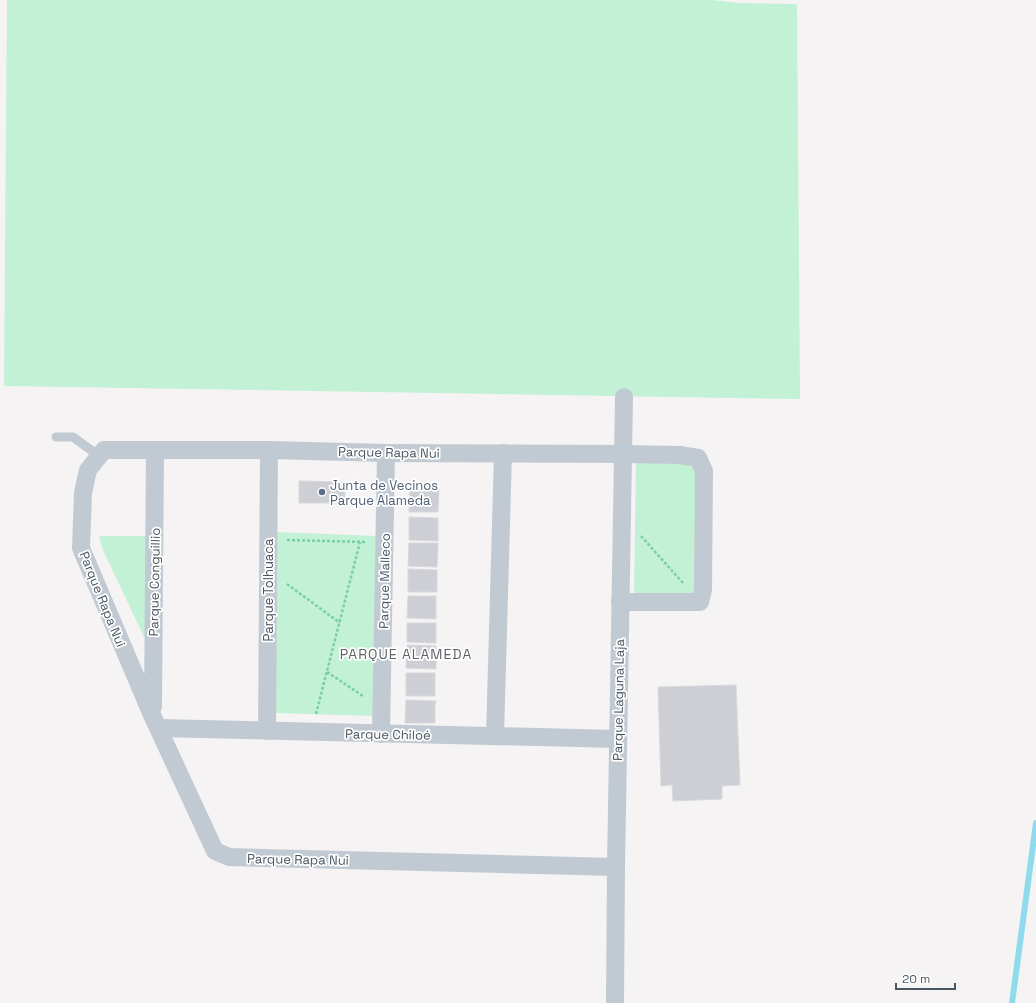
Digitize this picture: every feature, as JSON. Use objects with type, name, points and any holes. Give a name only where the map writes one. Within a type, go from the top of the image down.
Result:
[{"type":"street","name":"Parque Laguna Laja","points":[[615,1003],[624,397]]},
{"type":"street","name":"Parque Rapa Nui","points":[[616,867],[229,857],[215,851],[102,598],[82,548],[83,493],[88,470],[104,450],[269,450],[386,453],[622,454],[680,455],[698,458],[704,471],[703,590],[700,602]]},
{"type":"street","name":"Parque Conguillio","points":[[155,450],[156,721]]},
{"type":"street","name":"Parque Tolhuaca","points":[[267,731],[269,450]]},
{"type":"street","name":"Parque Malleco","points":[[381,734],[386,453]]},
{"type":"street","points":[[495,736],[503,453]]},
{"type":"street","points":[[620,602],[700,602]]},
{"type":"street","name":"Parque Chiloé","points":[[156,721],[267,731],[618,739]]},
{"type":"lane","points":[[56,436],[73,437],[99,456]]},
{"type":"path","points":[[639,534],[700,602]]},
{"type":"path","points":[[269,539],[384,543]]},
{"type":"path","points":[[312,732],[360,542]]},
{"type":"path","points":[[268,571],[340,623]]},
{"type":"path","points":[[327,672],[382,709]]},
{"type":"green space","points":[[7,0],[712,0],[738,3],[797,4],[800,399],[4,386]]},
{"type":"green space","points":[[636,460],[693,463],[696,472],[695,591],[692,596],[634,599]]},
{"type":"green space","points":[[276,532],[378,536],[376,716],[274,713]]},
{"type":"green space","points":[[99,536],[147,536],[145,639],[102,548]]},
{"type":"building","name":"Junta de Vecinos Parque Alameda","points":[[299,481],[345,482],[345,503],[299,503]]},
{"type":"building","points":[[410,490],[439,490],[438,512],[409,512]]},
{"type":"building","points":[[409,517],[438,518],[438,541],[409,540]]},
{"type":"building","points":[[409,543],[438,543],[437,567],[408,566]]},
{"type":"building","points":[[408,569],[437,570],[437,592],[408,592]]},
{"type":"building","points":[[408,596],[436,596],[436,619],[407,618]]},
{"type":"building","points":[[407,623],[436,623],[436,643],[407,642]]},
{"type":"building","points":[[407,645],[436,646],[436,669],[406,668]]},
{"type":"building","points":[[406,673],[435,673],[435,696],[406,696]]},
{"type":"building","points":[[736,685],[740,785],[722,786],[722,799],[673,801],[672,785],[661,786],[658,687]]},
{"type":"building","points":[[406,700],[436,701],[435,723],[405,723]]},
{"type":"waterway","points":[[1012,1003],[1036,823]]},
{"type":"place","name":"Junta de Vecinos Parque Alameda","points":[[322,492]]},
{"type":"district","name":"PARQUE ALAMEDA","points":[[406,654]]}]
